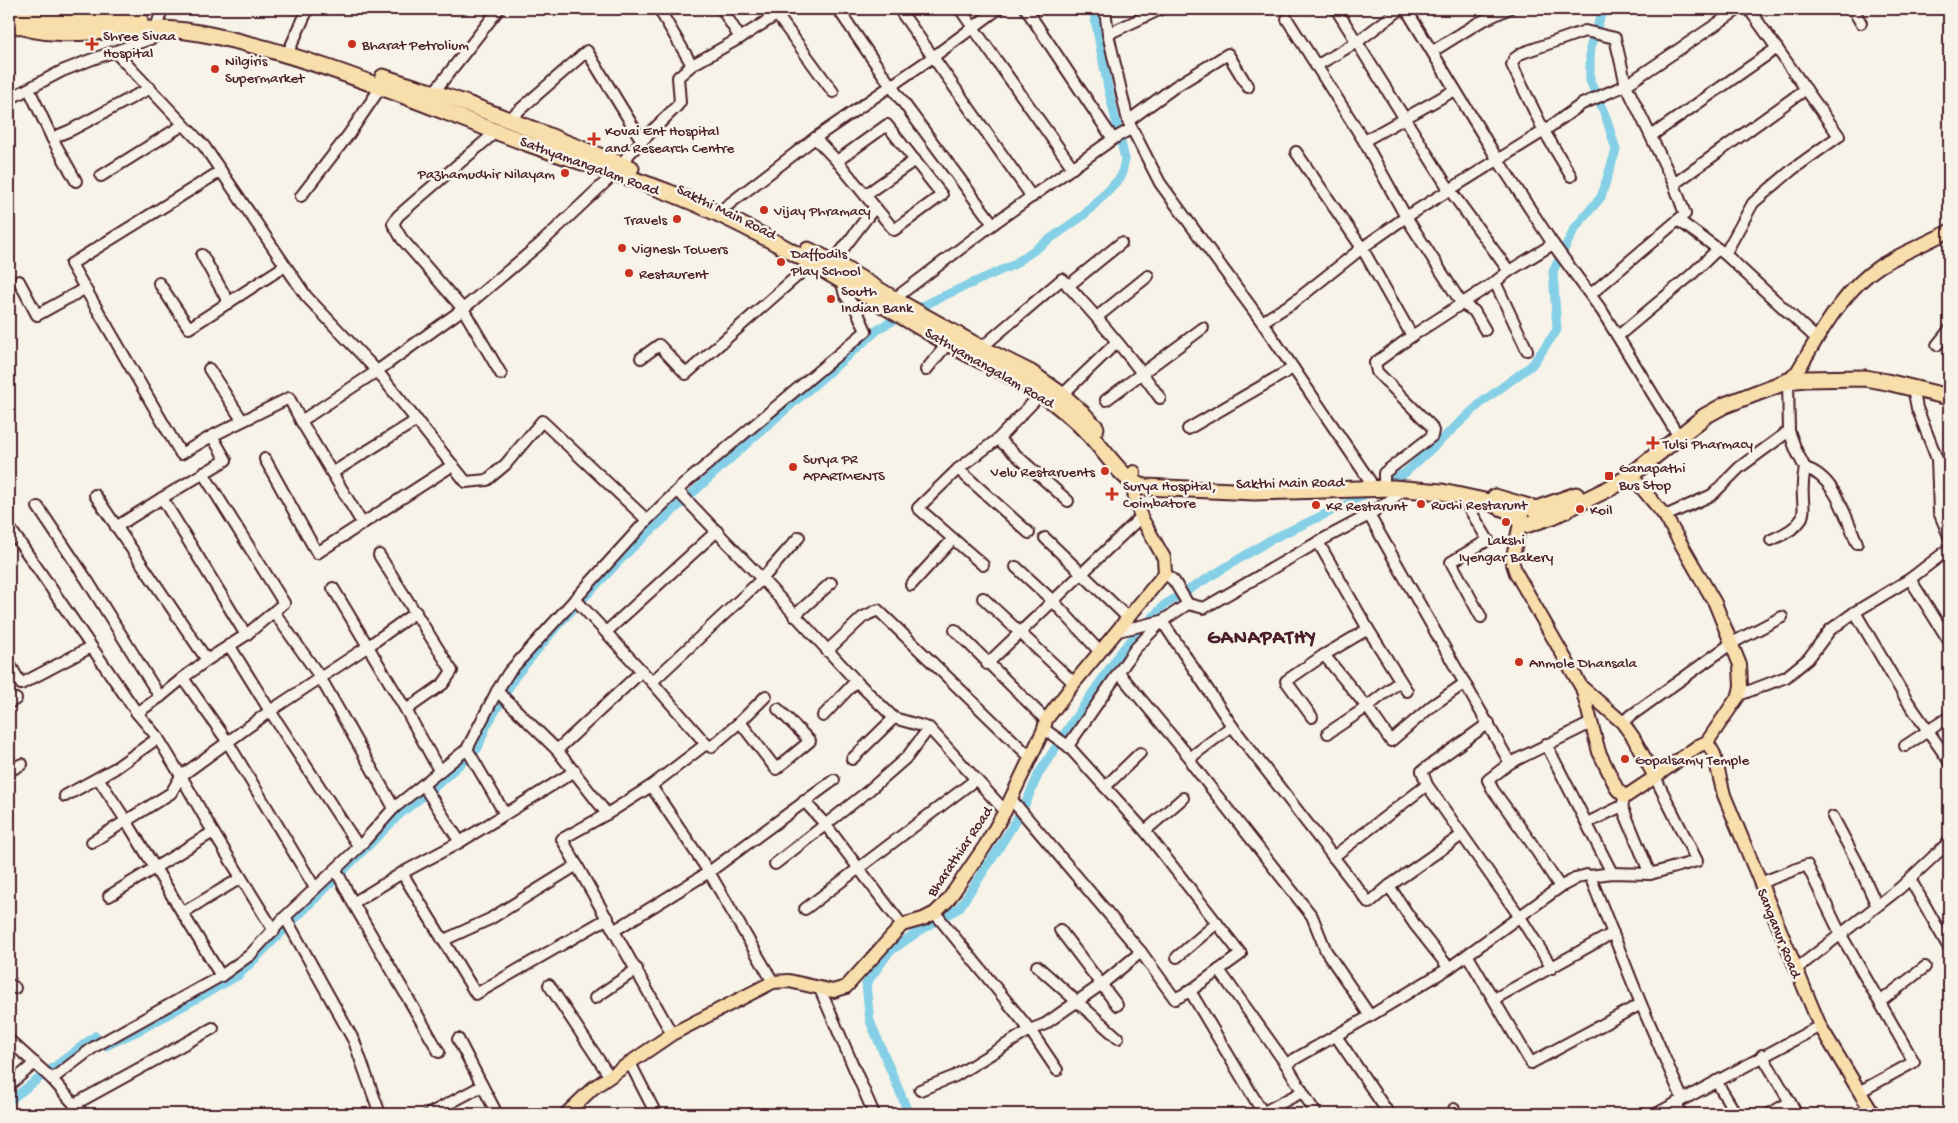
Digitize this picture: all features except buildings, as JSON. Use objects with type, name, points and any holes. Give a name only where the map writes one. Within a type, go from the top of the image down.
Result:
[{"type":"highway","name":"Sakthi Main Road","points":[[9,9],[22,16],[52,22],[159,19],[195,24],[255,37],[404,85],[434,92],[508,120],[618,169],[658,178],[724,208],[833,262],[926,323],[1031,373],[1062,395],[1081,412],[1133,477],[1246,484],[1392,484],[1469,489],[1536,508],[1576,500]]},
{"type":"highway","name":"Sathyamangalam Road","points":[[9,22],[32,30],[47,32],[103,32],[159,19],[192,32],[250,44],[324,66],[498,132],[618,169],[708,210],[813,262],[841,280],[892,302]]},
{"type":"highway","name":"Sathyamangalam Road","points":[[926,323],[948,343],[1006,372],[1056,404],[1088,432],[1133,477]]},
{"type":"highway","points":[[1133,477],[1146,487],[1254,492],[1353,489],[1392,484],[1461,495],[1489,502],[1507,510],[1526,525],[1533,524],[1576,500],[1676,432],[1702,410],[1751,387],[1827,370],[1891,375],[1949,388]]},
{"type":"highway","points":[[1576,500],[1614,486],[1631,475],[1705,416],[1725,405],[1793,377],[1806,379],[1865,378],[1949,397]]},
{"type":"main road","points":[[1793,377],[1839,306],[1856,286],[1880,266],[1949,231]]},
{"type":"main road","points":[[1524,506],[1512,561],[1516,573],[1582,688],[1588,704],[1590,723],[1599,752],[1623,801],[1698,746],[1707,742],[1739,695],[1741,686],[1740,665],[1715,603],[1665,516],[1631,475]]},
{"type":"main road","points":[[1133,477],[1141,517],[1164,558],[1169,577]]},
{"type":"main road","name":"Bharathiar Road","points":[[902,925],[924,919],[935,913],[948,900],[985,846],[1006,811],[1046,726],[1074,683],[1128,618],[1169,577]]},
{"type":"main road","points":[[1582,688],[1622,722],[1633,737],[1655,778]]},
{"type":"main road","name":"Sanganur Road","points":[[1707,742],[1714,754],[1724,796],[1820,1026],[1873,1114]]},
{"type":"main road","points":[[566,1114],[593,1088],[672,1034],[773,982],[789,980],[833,991],[846,986],[902,925]]},
{"type":"street","points":[[290,48],[308,9]]},
{"type":"street","points":[[434,92],[499,9]]},
{"type":"street","points":[[659,9],[692,65]]},
{"type":"street","points":[[722,9],[740,38]]},
{"type":"street","points":[[838,9],[891,86],[992,224]]},
{"type":"street","points":[[899,9],[1032,197]]},
{"type":"street","points":[[960,9],[1073,168]]},
{"type":"street","points":[[724,208],[815,138],[933,57],[998,9]]},
{"type":"street","points":[[1026,9],[1114,139]]},
{"type":"street","points":[[1105,9],[1108,34],[1130,126],[1160,183],[1262,322],[1293,368],[1392,484]]},
{"type":"street","points":[[1108,34],[1161,9]]},
{"type":"street","points":[[1336,9],[1449,189],[1509,271]]},
{"type":"street","points":[[1316,66],[1357,42],[1401,9]]},
{"type":"street","points":[[1406,9],[1498,160],[1553,244],[1618,336],[1634,366],[1676,432]]},
{"type":"street","points":[[1433,52],[1478,23],[1508,9]]},
{"type":"street","points":[[1262,322],[1294,302],[1362,248],[1406,217],[1544,131],[1582,104],[1626,85],[1738,9]]},
{"type":"street","points":[[1618,336],[1721,252],[1753,203],[1793,169],[1839,136],[1749,9]]},
{"type":"street","points":[[1853,9],[1862,23]]},
{"type":"street","points":[[301,421],[377,371],[463,310],[541,243],[618,169],[680,102],[678,78],[692,65],[781,12],[833,92]]},
{"type":"street","points":[[9,99],[62,71],[153,38],[159,19]]},
{"type":"street","points":[[1287,19],[1364,141],[1406,217],[1462,304],[1474,311],[1485,330]]},
{"type":"street","points":[[1571,176],[1544,131],[1512,65],[1514,59],[1522,53],[1584,31],[1615,38],[1626,85],[1674,184],[1685,214],[1590,294]]},
{"type":"street","points":[[1651,136],[1776,48]]},
{"type":"street","points":[[508,120],[587,51],[642,141]]},
{"type":"street","points":[[115,52],[204,146],[306,296],[377,371],[466,482],[487,480],[506,465],[542,421],[647,520]]},
{"type":"street","points":[[892,302],[992,224],[1114,139],[1176,86],[1228,54],[1248,87]]},
{"type":"street","points":[[52,138],[71,130],[150,88]]},
{"type":"street","points":[[301,196],[349,134],[381,88]]},
{"type":"street","points":[[29,89],[52,138],[76,182]]},
{"type":"street","points":[[1674,184],[1806,89]]},
{"type":"street","points":[[1364,141],[1456,90]]},
{"type":"street","points":[[815,138],[837,161],[894,230],[942,195],[887,124],[837,161]]},
{"type":"street","points":[[101,176],[183,125]]},
{"type":"street","points":[[498,132],[398,216],[393,224],[402,239],[463,310],[501,374]]},
{"type":"street","points":[[1296,152],[1362,248],[1412,336]]},
{"type":"street","points":[[865,195],[915,160]]},
{"type":"street","points":[[221,171],[71,264],[181,454],[242,420],[289,398],[362,523]]},
{"type":"street","points":[[833,262],[875,207]]},
{"type":"street","points":[[1678,220],[1721,252],[1817,339]]},
{"type":"street","points":[[1068,286],[1121,243]]},
{"type":"street","points":[[1392,484],[1384,473],[1432,436],[1433,430],[1377,372],[1375,363],[1412,336],[1496,282],[1509,271],[1553,244]]},
{"type":"street","points":[[202,255],[229,303]]},
{"type":"street","points":[[641,358],[659,345],[686,374],[813,262]]},
{"type":"street","points":[[159,283],[189,328],[285,266]]},
{"type":"street","points":[[1097,317],[1148,276]]},
{"type":"street","points":[[981,348],[1062,279],[1097,317],[1142,372],[1160,398]]},
{"type":"street","points":[[52,1078],[94,1046],[221,976],[250,955],[285,917],[359,847],[394,808],[468,749],[509,672],[647,520],[678,491],[866,331],[856,309],[845,295],[841,280]]},
{"type":"street","points":[[19,281],[37,315],[84,289]]},
{"type":"street","points":[[1496,282],[1527,350]]},
{"type":"street","points":[[1106,400],[1203,328]]},
{"type":"street","points":[[1937,345],[1949,330]]},
{"type":"street","points":[[1062,395],[1117,342]]},
{"type":"street","points":[[926,370],[948,343]]},
{"type":"street","points":[[1188,430],[1293,368]]},
{"type":"street","points":[[208,369],[242,420]]},
{"type":"street","points":[[1770,540],[1795,528],[1803,516],[1802,481],[1805,468],[1789,431],[1793,377]]},
{"type":"street","points":[[1913,388],[1917,408],[1937,459],[1939,512],[1949,536]]},
{"type":"street","points":[[983,565],[918,508],[958,469],[998,439],[1042,394]]},
{"type":"street","points":[[332,473],[417,420]]},
{"type":"street","points":[[1665,516],[1712,495],[1740,467],[1789,431]]},
{"type":"street","points":[[116,527],[226,460],[212,436]]},
{"type":"street","points":[[998,439],[1068,501]]},
{"type":"street","points":[[265,459],[317,553],[453,465]]},
{"type":"street","points":[[1805,468],[1813,470],[1826,481],[1843,510],[1858,543]]},
{"type":"street","points":[[958,469],[1029,533]]},
{"type":"street","points":[[137,714],[207,660],[246,635],[284,603],[203,473]]},
{"type":"street","points":[[1169,577],[1188,604],[1204,608],[1318,542],[1369,515],[1392,484]]},
{"type":"street","points":[[678,491],[762,578],[794,616],[856,681],[894,718],[929,728],[975,780],[1006,811]]},
{"type":"street","points":[[95,495],[207,660]]},
{"type":"street","points":[[1461,495],[1488,540],[1451,562],[1481,617]]},
{"type":"street","points":[[162,498],[246,635]]},
{"type":"street","points":[[38,506],[160,697]]},
{"type":"street","points":[[1369,515],[1464,683],[1489,723],[1510,763]]},
{"type":"street","points":[[987,664],[1141,517]]},
{"type":"street","points":[[9,527],[137,714],[158,738],[213,832],[274,930]]},
{"type":"street","points":[[606,632],[717,531]]},
{"type":"street","points":[[652,682],[762,578],[799,537]]},
{"type":"street","points":[[1045,538],[1128,618]]},
{"type":"street","points":[[911,584],[953,539]]},
{"type":"street","points":[[1318,542],[1368,629],[1407,691]]},
{"type":"street","points":[[1739,695],[1786,677],[1808,659],[1830,630],[1854,612],[1910,578],[1949,549]]},
{"type":"street","points":[[379,555],[452,671],[443,684],[406,710]]},
{"type":"street","points":[[1016,567],[1053,601],[1100,652]]},
{"type":"street","points":[[1910,578],[1949,641]]},
{"type":"street","points":[[794,616],[831,582]]},
{"type":"street","points":[[333,588],[406,710],[440,772]]},
{"type":"street","points":[[983,598],[1074,683]]},
{"type":"street","points":[[575,600],[642,671],[706,744],[711,747],[766,696]]},
{"type":"street","points":[[1067,746],[1136,649],[1161,621],[1188,604]]},
{"type":"street","points":[[827,651],[864,617],[878,610],[1030,757]]},
{"type":"street","points":[[274,612],[320,677],[394,808]]},
{"type":"street","points":[[92,842],[171,793],[181,776],[227,741],[416,612]]},
{"type":"street","points":[[1854,612],[1906,699],[1949,761]]},
{"type":"street","points":[[1622,722],[1732,643],[1782,616]]},
{"type":"street","points":[[1118,631],[1161,621]]},
{"type":"street","points":[[1161,621],[1232,726],[1369,903],[1389,886],[1462,835]]},
{"type":"street","points":[[1312,717],[1286,681],[1324,655],[1368,629]]},
{"type":"street","points":[[955,630],[1145,830],[1241,954],[1190,992],[1176,999],[1141,952],[1011,799]]},
{"type":"street","points":[[229,645],[359,847]]},
{"type":"street","points":[[9,663],[21,684],[91,647]]},
{"type":"street","points":[[1324,655],[1367,707],[1391,741],[1433,705],[1464,683]]},
{"type":"street","points":[[557,750],[642,671]]},
{"type":"street","points":[[1119,673],[1191,759],[1197,771],[1312,916],[1326,952],[1370,1016]]},
{"type":"street","points":[[183,678],[227,741],[315,888]]},
{"type":"street","points":[[823,716],[856,681]]},
{"type":"street","points":[[1328,733],[1367,707],[1400,681]]},
{"type":"street","points":[[497,692],[557,750],[608,814]]},
{"type":"street","points":[[740,722],[776,769],[810,741],[778,709]]},
{"type":"street","points":[[1905,746],[1949,716]]},
{"type":"street","points":[[852,759],[894,718]]},
{"type":"street","points":[[1489,723],[1422,772],[1427,785],[1520,917],[1552,968]]},
{"type":"street","points":[[1560,887],[1488,780],[1510,763],[1590,723]]},
{"type":"street","points":[[1191,759],[1232,726]]},
{"type":"street","points":[[775,864],[868,792],[906,757],[929,728]]},
{"type":"street","points":[[65,796],[114,769],[158,738]]},
{"type":"street","points":[[672,1034],[562,839],[608,814],[652,786],[706,744]]},
{"type":"street","points":[[1546,744],[1612,874]]},
{"type":"street","points":[[468,749],[506,814]]},
{"type":"street","points":[[1105,788],[1140,753]]},
{"type":"street","points":[[9,770],[22,764]]},
{"type":"street","points":[[353,902],[460,842],[575,771]]},
{"type":"street","points":[[98,778],[221,976]]},
{"type":"street","points":[[1286,1064],[1370,1016],[1468,956],[1560,887],[1579,877],[1587,875],[1650,874],[1697,861],[1655,778]]},
{"type":"street","points":[[615,930],[709,872],[834,780]]},
{"type":"street","points":[[805,909],[975,780]]},
{"type":"street","points":[[423,785],[460,842]]},
{"type":"street","points":[[1333,858],[1427,785]]},
{"type":"street","points":[[652,786],[709,872],[773,982]]},
{"type":"street","points":[[1145,830],[1183,798]]},
{"type":"street","points":[[804,801],[825,824],[902,925]]},
{"type":"street","points":[[1587,823],[1623,801],[1650,874]]},
{"type":"street","points":[[1833,817],[1858,864],[1877,906]]},
{"type":"street","points":[[109,896],[213,832]]},
{"type":"street","points":[[1796,970],[1910,879],[1949,842]]},
{"type":"street","points":[[444,940],[490,919],[577,865]]},
{"type":"street","points":[[1760,883],[1807,865],[1841,935],[1914,1062],[1859,1092]]},
{"type":"street","points":[[336,870],[439,1052]]},
{"type":"street","points":[[402,873],[476,994],[608,918]]},
{"type":"street","points":[[1590,876],[1679,1101],[1681,1114]]},
{"type":"street","points":[[182,913],[241,878]]},
{"type":"street","points":[[1910,879],[1949,948]]},
{"type":"street","points":[[1389,886],[1415,925],[1449,968]]},
{"type":"street","points":[[935,913],[1030,1030],[1058,1070]]},
{"type":"street","points":[[285,917],[354,1041],[380,1114]]},
{"type":"street","points":[[1177,956],[1218,923]]},
{"type":"street","points":[[1060,930],[1117,1005]]},
{"type":"street","points":[[1494,999],[1613,933]]},
{"type":"street","points":[[920,1090],[956,1076],[1030,1030],[1045,1024],[1102,984],[1141,952]]},
{"type":"street","points":[[1468,956],[1531,1063],[1641,1004]]},
{"type":"street","points":[[1037,966],[1118,1038]]},
{"type":"street","points":[[1880,1002],[1926,967]]},
{"type":"street","points":[[595,998],[637,969]]},
{"type":"street","points":[[1220,970],[1286,1064],[1316,1114]]},
{"type":"street","points":[[549,985],[610,1077]]},
{"type":"street","points":[[820,989],[874,1114]]},
{"type":"street","points":[[1190,992],[1262,1113],[1302,1092]]},
{"type":"street","points":[[1656,1114],[1762,1055],[1820,1026]]},
{"type":"street","points":[[75,1104],[213,1028]]},
{"type":"street","points":[[1336,1036],[1389,1114]]},
{"type":"street","points":[[458,1039],[497,1114]]},
{"type":"street","points":[[9,1040],[52,1078],[83,1114]]},
{"type":"street","points":[[1762,1055],[1797,1114]]},
{"type":"street","points":[[630,1063],[656,1114]]},
{"type":"street","points":[[9,1084],[36,1064]]},
{"type":"street","points":[[1716,1081],[1736,1114]]},
{"type":"street","points":[[429,1114],[482,1086]]},
{"type":"street","points":[[1769,1114],[1790,1102]]},
{"type":"waterway","points":[[9,1101],[95,1036],[106,1046],[140,1030],[239,975],[400,814],[437,785],[478,748],[486,727],[515,677],[559,624],[631,549],[763,429],[881,327],[941,297],[1013,265],[1084,215],[1121,177],[1125,159],[1108,88],[1093,9]]},
{"type":"waterway","points":[[909,1114],[870,1021],[866,984],[889,952],[922,929],[959,908],[1024,807],[1039,773],[1123,649],[1164,605],[1270,540],[1349,503],[1405,473],[1482,402],[1532,365],[1557,330],[1553,271],[1575,228],[1601,197],[1616,150],[1606,117],[1590,81],[1590,48],[1603,9]]},
{"type":"place","name":"Shree Sivaa Hospital","points":[[92,44]]},
{"type":"place","name":"Bharat Petrolium","points":[[352,44]]},
{"type":"place","name":"Nilgiris Supermarket","points":[[215,69]]},
{"type":"place","name":"Kovai Ent Hospital and Research Centre","points":[[594,139]]},
{"type":"place","name":"Pazhamudhir Nilayam","points":[[565,173]]},
{"type":"place","name":"Vijay Phramacy","points":[[764,210]]},
{"type":"place","name":"Travels","points":[[677,219]]},
{"type":"place","name":"Vignesh Towers","points":[[622,248]]},
{"type":"place","name":"Daffodils Play School","points":[[781,262]]},
{"type":"place","name":"Restaurent","points":[[629,273]]},
{"type":"place","name":"South Indian Bank","points":[[831,299]]},
{"type":"place","name":"Tulsi Pharmacy","points":[[1653,443]]},
{"type":"place","name":"Surya PR APARTMENTS","points":[[793,467]]},
{"type":"place","name":"Velu Restaruents","points":[[1105,471]]},
{"type":"place","name":"Ganapathi Bus Stop","points":[[1609,476]]},
{"type":"place","name":"Surya Hospital, Coimbatore","points":[[1112,494]]},
{"type":"place","name":"Ruchi Restarunt","points":[[1421,504]]},
{"type":"place","name":"KR Restarunt","points":[[1316,505]]},
{"type":"place","name":"Koil","points":[[1580,509]]},
{"type":"place","name":"Lakshi Iyengar Bakery","points":[[1506,522]]},
{"type":"place","name":"Anmole Dhansala","points":[[1519,662]]},
{"type":"place","name":"Gopalsamy Temple","points":[[1625,759]]},
{"type":"district","name":"GANAPATHY","points":[[1262,636]]}]
